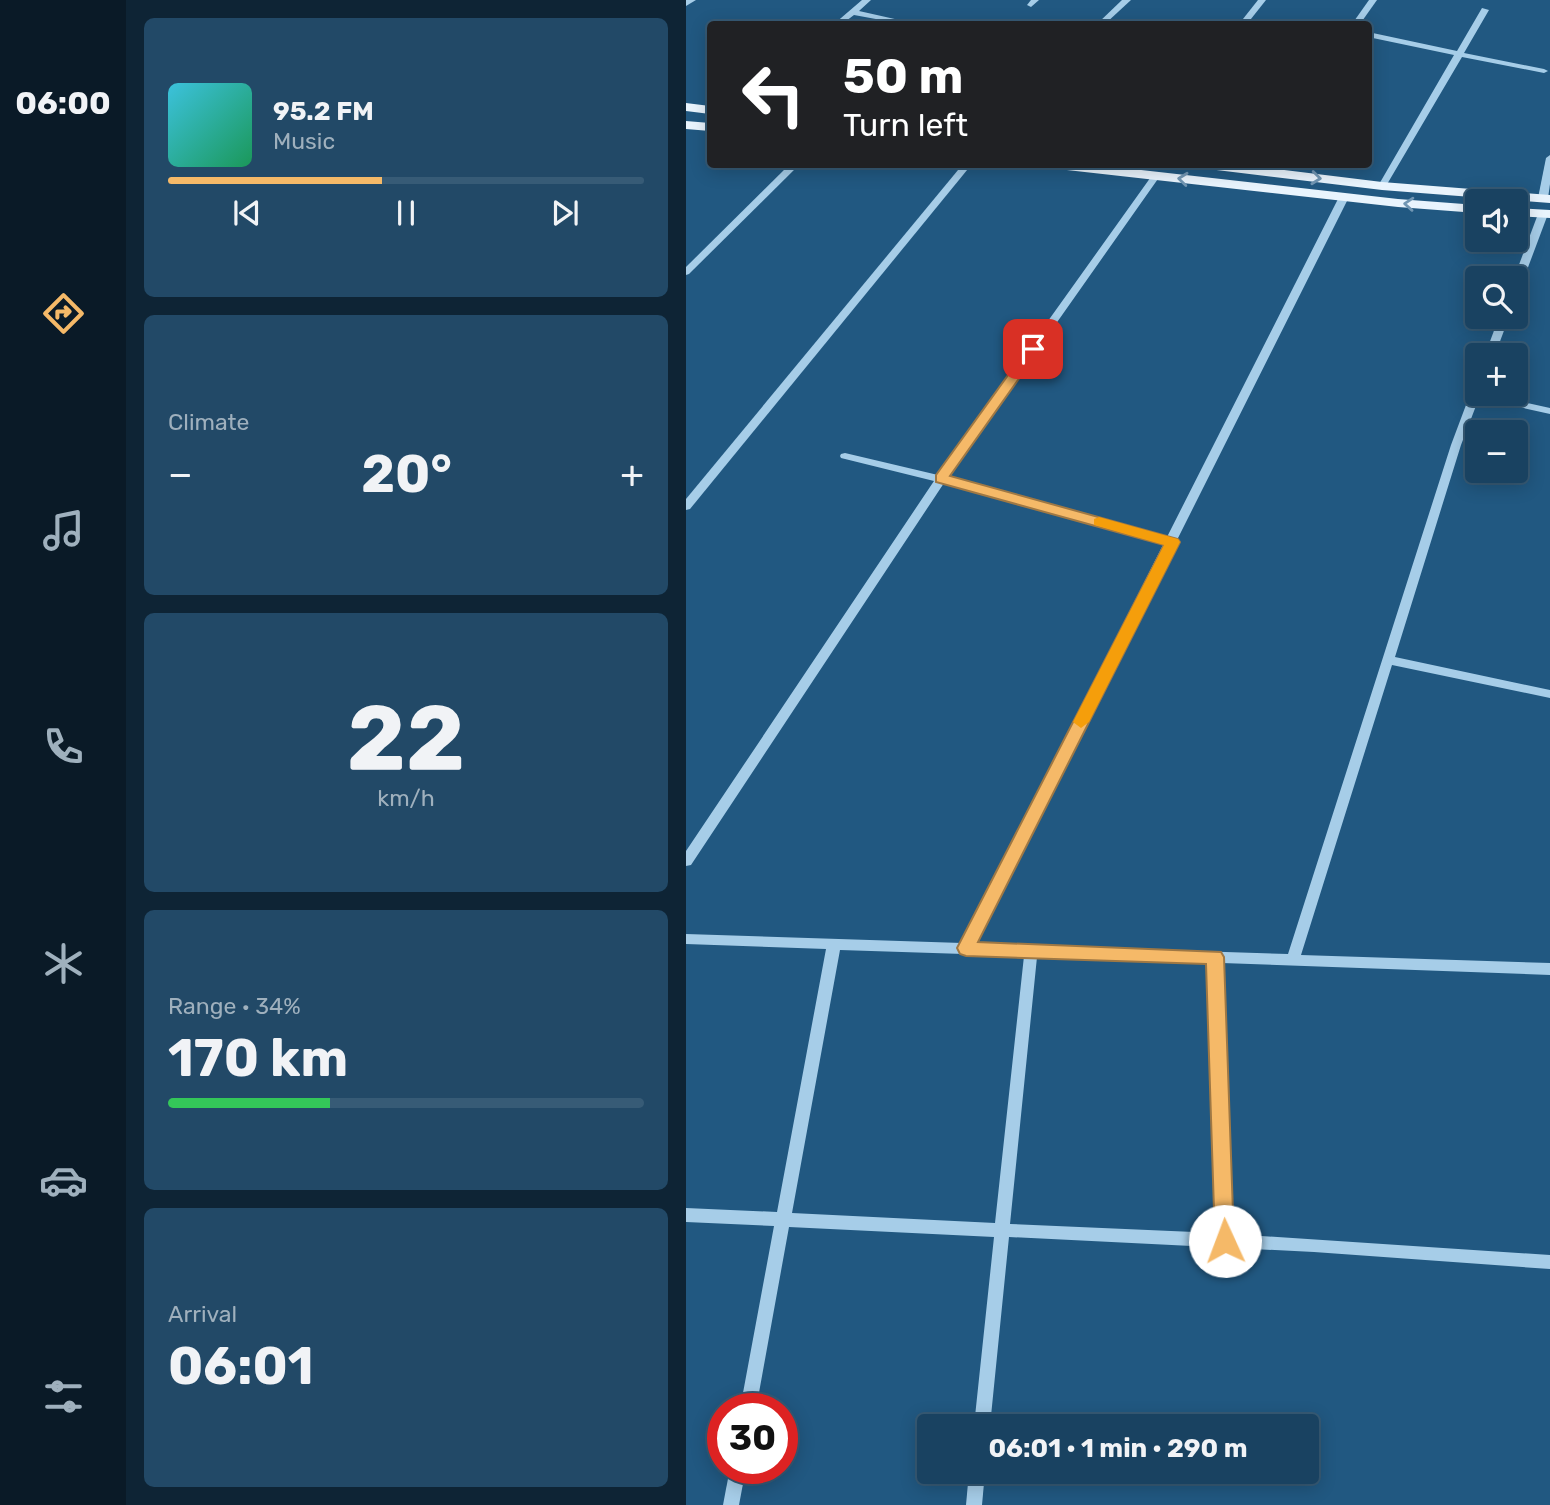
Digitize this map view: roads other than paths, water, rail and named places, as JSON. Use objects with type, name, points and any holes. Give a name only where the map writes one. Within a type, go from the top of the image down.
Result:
[{"type":"main road","points":[[686,107],[707,110]]},
{"type":"main road","points":[[686,125],[707,127]]},
{"type":"main road","points":[[1256,168],[1382,186],[1546,199]]},
{"type":"main road","points":[[1133,169],[1156,176],[1465,208]]},
{"type":"main road","points":[[1528,213],[1546,214]]},
{"type":"street","points":[[686,4],[692,0]]},
{"type":"street","points":[[842,21],[867,0]]},
{"type":"street","points":[[1104,21],[1127,0]]},
{"type":"street","points":[[1245,21],[1262,0]]},
{"type":"street","points":[[1358,21],[1373,0]]},
{"type":"street","points":[[1382,186],[1485,10]]},
{"type":"street","points":[[853,12],[898,21]]},
{"type":"street","points":[[1372,35],[1460,52],[1476,59],[1544,71]]},
{"type":"street","points":[[1546,199],[1550,158]]},
{"type":"street","points":[[686,272],[792,168]]},
{"type":"street","points":[[686,506],[965,168]]},
{"type":"street","points":[[686,861],[941,479],[1156,176]]},
{"type":"street","points":[[966,948],[1344,197]]},
{"type":"street","points":[[1524,266],[1546,214]]},
{"type":"street","points":[[1528,405],[1550,411]]},
{"type":"street","points":[[1293,960],[1470,406]]},
{"type":"street","points":[[845,456],[941,479],[1172,542]]},
{"type":"street","points":[[1388,660],[1550,695]]},
{"type":"street","points":[[686,939],[1550,969]]},
{"type":"street","points":[[751,1393],[834,944]]},
{"type":"street","points":[[983,1414],[1031,951]]},
{"type":"street","points":[[1215,957],[1225,1241]]},
{"type":"street","points":[[686,1216],[1225,1241],[1550,1262]]},
{"type":"street","points":[[731,1505],[735,1484]]},
{"type":"street","points":[[974,1505],[976,1484]]}]
